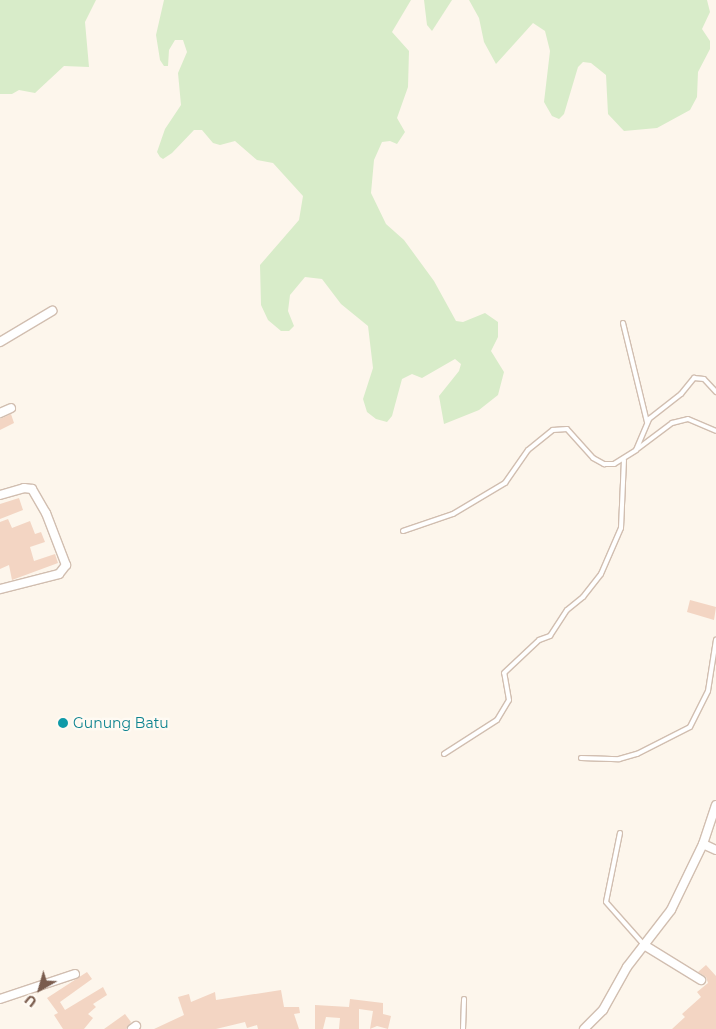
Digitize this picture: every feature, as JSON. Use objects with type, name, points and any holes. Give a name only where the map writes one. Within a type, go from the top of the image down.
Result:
[{"type":"street","points":[[0,342],[52,311]]},
{"type":"street","points":[[0,412],[11,408]]},
{"type":"street","points":[[0,495],[24,488],[32,489],[46,513],[66,566],[59,574],[0,589]]},
{"type":"street","points":[[584,1029],[603,1010],[626,967],[671,910],[704,844],[716,805]]},
{"type":"street","points":[[704,844],[716,850]]},
{"type":"street","points":[[644,945],[701,980]]},
{"type":"street","points":[[0,1000],[75,974]]},
{"type":"lane","points":[[623,323],[647,422]]},
{"type":"lane","points":[[636,450],[647,422],[681,394],[694,378],[704,379],[716,392]]},
{"type":"lane","points":[[403,531],[453,514],[506,483],[528,450],[552,430],[567,430],[593,458],[604,464],[624,460],[672,423],[688,419],[716,431]]},
{"type":"lane","points":[[444,754],[497,720],[509,700],[504,673],[539,640],[550,636],[567,610],[583,597],[601,574],[621,528],[624,460]]},
{"type":"lane","points":[[581,758],[619,759],[636,754],[690,727],[708,691],[716,640]]},
{"type":"lane","points":[[620,833],[606,902],[644,945]]},
{"type":"lane","points":[[463,1029],[464,999]]},
{"type":"green space","points":[[0,0],[96,0],[85,22],[89,67],[64,66],[35,93],[19,90],[12,94],[0,94]]},
{"type":"green space","points":[[164,0],[411,0],[392,32],[409,51],[408,87],[397,118],[405,132],[397,144],[390,141],[382,142],[374,160],[371,193],[386,224],[404,240],[434,281],[456,321],[463,322],[485,313],[498,322],[498,337],[491,351],[504,372],[498,395],[479,410],[444,424],[439,396],[459,371],[461,364],[455,359],[422,378],[412,374],[402,379],[392,416],[387,422],[376,419],[367,412],[363,399],[373,368],[368,326],[341,304],[322,279],[305,277],[290,295],[288,311],[294,326],[289,331],[281,331],[268,320],[261,305],[260,265],[299,220],[303,196],[273,163],[257,160],[235,141],[220,145],[213,143],[202,130],[194,130],[172,153],[163,159],[160,157],[157,152],[165,129],[181,105],[178,73],[187,52],[183,40],[175,40],[169,50],[168,66],[164,66],[160,60],[156,35]]},
{"type":"green space","points":[[424,0],[452,0],[432,31],[427,25]]},
{"type":"green space","points":[[469,0],[707,0],[710,12],[702,29],[710,41],[710,49],[698,72],[697,97],[690,110],[657,128],[624,131],[608,114],[606,75],[591,63],[583,62],[578,67],[564,114],[559,119],[552,116],[544,102],[550,51],[545,31],[533,23],[496,64],[484,42],[479,18]]},
{"type":"building","points":[[11,414],[14,423],[0,430],[0,419]]},
{"type":"building","points":[[19,498],[23,510],[0,519],[0,504]]},
{"type":"building","points":[[8,519],[12,528],[30,521],[35,534],[41,532],[45,542],[30,547],[34,561],[55,554],[58,563],[12,580],[9,565],[0,569],[0,522]]},
{"type":"building","points":[[690,600],[716,607],[714,620],[687,612]]},
{"type":"building","points":[[706,965],[716,976],[716,1029],[672,1029],[685,1017],[682,1014],[701,997],[697,992],[708,983],[706,977],[698,972]]},
{"type":"building","points":[[87,972],[92,979],[60,1002],[65,1010],[103,987],[107,995],[93,1004],[96,1007],[88,1014],[93,1018],[84,1029],[63,1029],[54,1015],[58,1013],[47,998]]},
{"type":"building","points":[[281,990],[284,1007],[299,1007],[300,1013],[294,1014],[299,1029],[258,1029],[257,1025],[247,1028],[245,1022],[216,1029],[154,1029],[184,1015],[178,997],[189,994],[191,1002],[215,992],[216,1000]]},
{"type":"building","points":[[350,999],[383,1003],[383,1014],[391,1016],[388,1029],[377,1026],[370,1029],[373,1011],[359,1009],[359,1029],[339,1029],[340,1018],[326,1017],[323,1029],[315,1029],[315,1005],[349,1007]]},
{"type":"building","points":[[125,1014],[131,1022],[126,1029],[104,1029]]},
{"type":"place","name":"Gunung Batu","points":[[63,723]]}]
